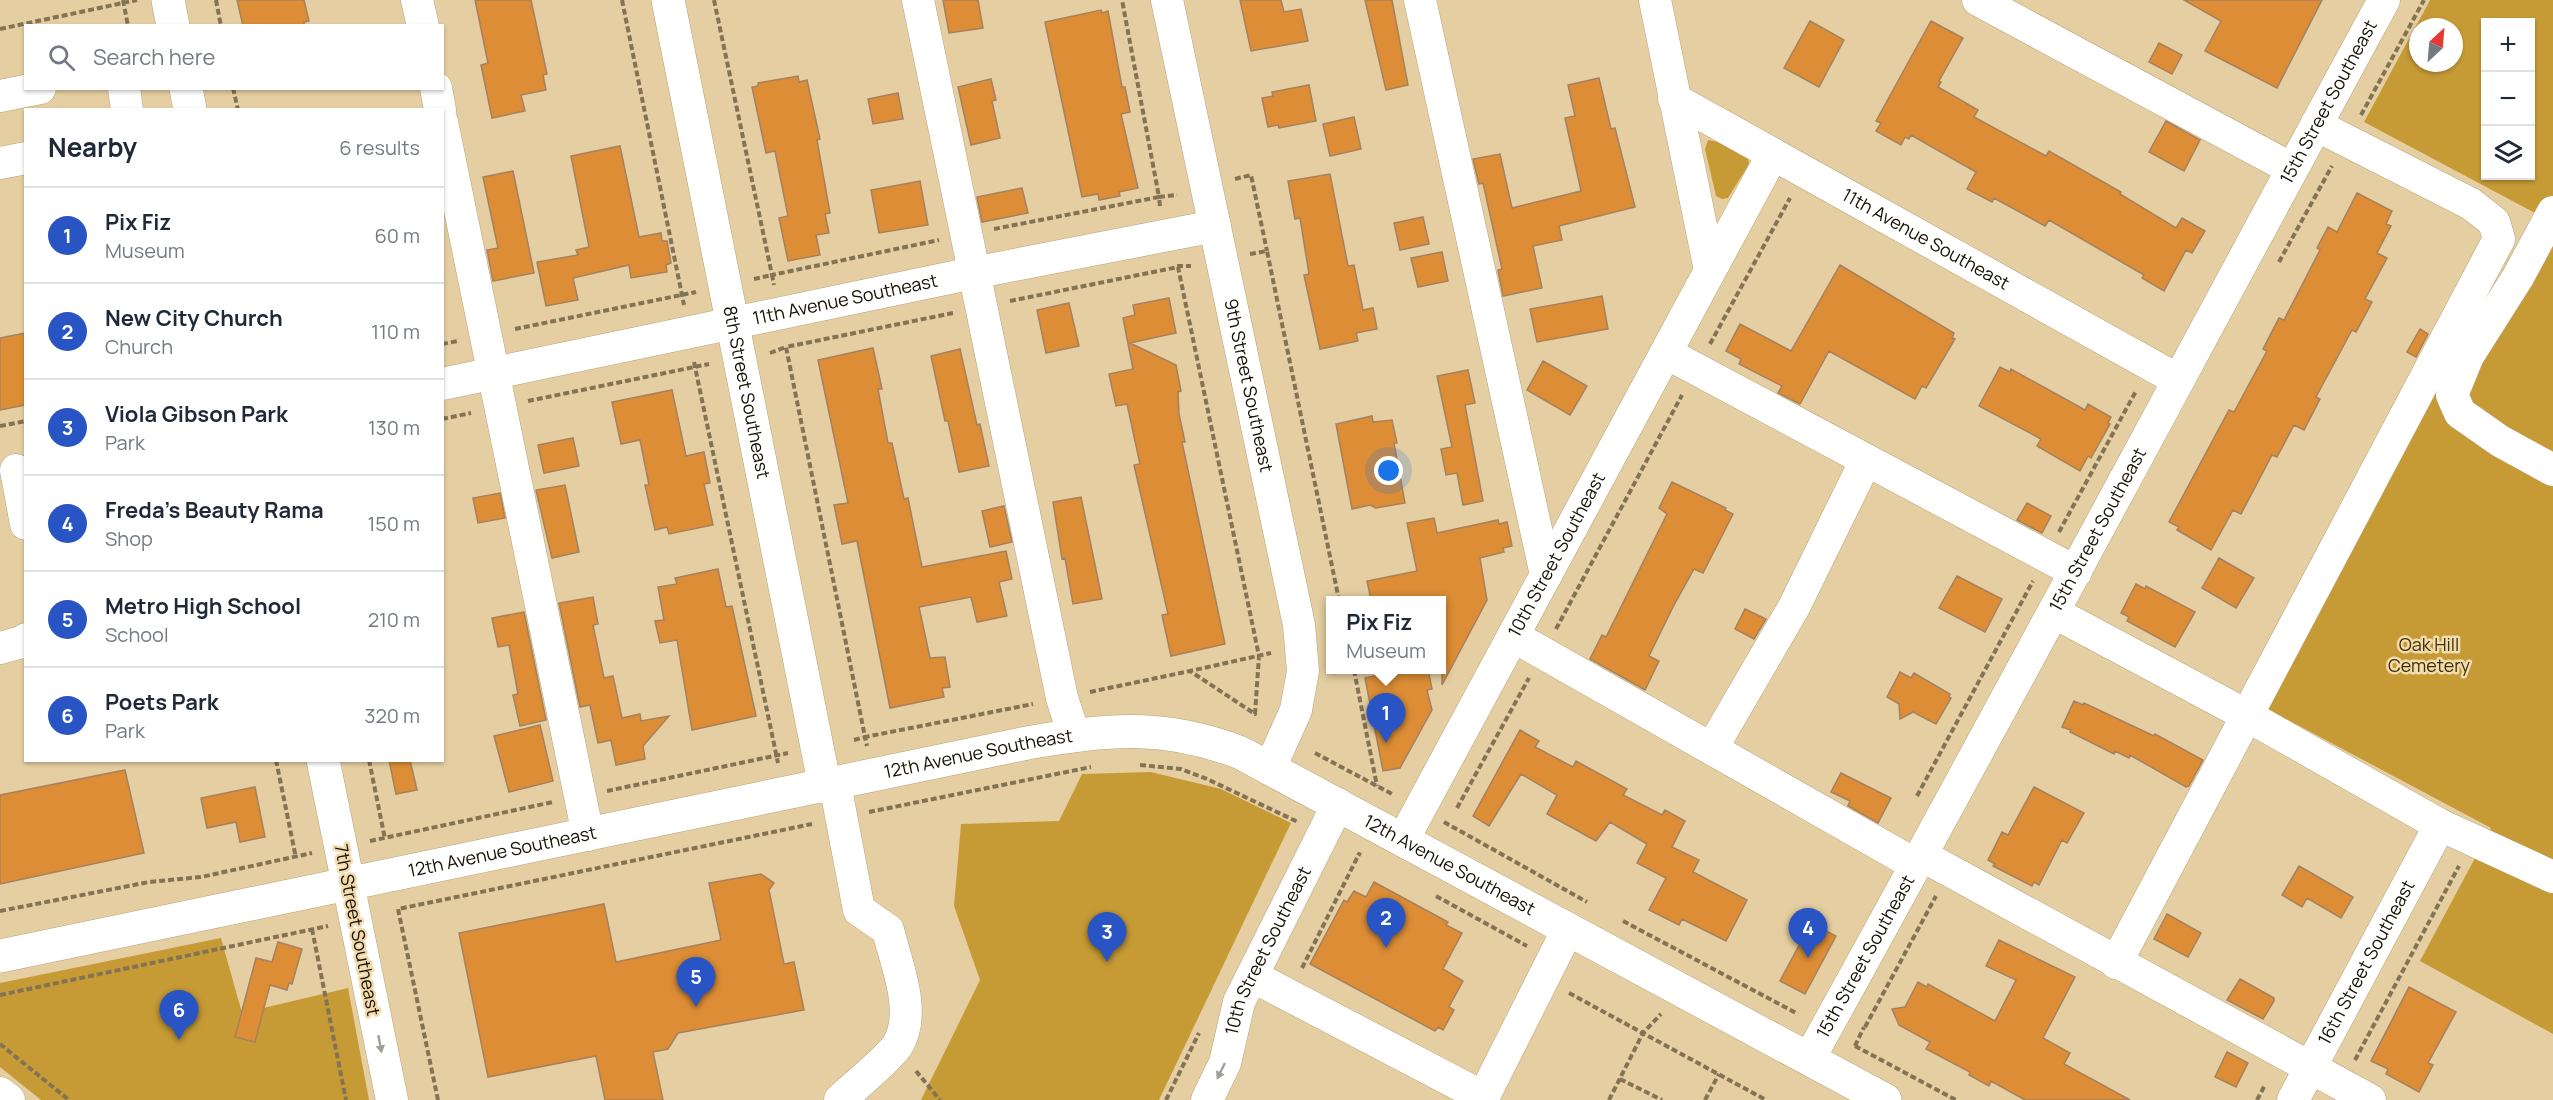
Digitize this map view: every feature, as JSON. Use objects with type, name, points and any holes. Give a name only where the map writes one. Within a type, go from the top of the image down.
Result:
[{"type":"main road","points":[[168,0],[173,24]]},
{"type":"main road","name":"8th Street Southeast","points":[[668,0],[732,324],[830,785]]},
{"type":"main road","points":[[186,90],[190,108]]},
{"type":"main road","name":"12th Avenue Southeast","points":[[0,956],[1074,735],[1143,730],[1178,734],[1209,741],[1270,768],[1885,1100]]},
{"type":"main road","name":"7th Street Southeast","points":[[323,762],[348,883]]},
{"type":"street","points":[[417,0],[423,24]]},
{"type":"street","points":[[918,0],[1062,698],[1074,735]]},
{"type":"street","name":"9th Street Southeast","points":[[1167,0],[1299,625],[1303,671],[1296,710],[1270,768]]},
{"type":"street","points":[[1420,0],[1546,575]]},
{"type":"street","points":[[1655,0],[1710,270]]},
{"type":"street","points":[[1978,0],[2292,169]]},
{"type":"street","name":"15th Street Southeast","points":[[1809,1059],[2055,613],[2178,380],[2384,0]]},
{"type":"street","points":[[0,96],[30,90]]},
{"type":"street","points":[[124,90],[127,108]]},
{"type":"street","points":[[436,90],[440,108]]},
{"type":"street","name":"11th Avenue Southeast","points":[[1674,99],[2178,380]]},
{"type":"street","points":[[2116,963],[2499,239],[2493,222],[2471,204],[2316,125]]},
{"type":"street","points":[[444,132],[588,835]]},
{"type":"street","name":"10th Street Southeast","points":[[1403,840],[1773,154]]},
{"type":"street","points":[[0,163],[24,158]]},
{"type":"street","points":[[2553,212],[2518,277],[2468,356],[2452,395],[2460,413],[2500,441],[2553,470]]},
{"type":"street","name":"11th Avenue Southeast","points":[[444,384],[973,273],[1215,226]]},
{"type":"street","points":[[1666,353],[2076,572]]},
{"type":"street","points":[[1712,748],[1794,607],[1866,460]]},
{"type":"street","points":[[14,471],[24,515]]},
{"type":"street","points":[[2055,613],[2246,715],[2440,825],[2553,877]]},
{"type":"street","points":[[1513,636],[1712,748],[2370,1100]]},
{"type":"street","points":[[0,648],[24,640]]},
{"type":"street","points":[[830,785],[842,818],[859,910],[888,930],[906,1003],[905,1028],[896,1047],[840,1100]]},
{"type":"street","name":"10th Street Southeast","points":[[1207,1100],[1225,1063],[1239,1002],[1338,804]]},
{"type":"street","name":"16th Street Southeast","points":[[2293,1100],[2440,825]]},
{"type":"street","name":"7th Street Southeast","points":[[348,883],[392,1100]]},
{"type":"street","points":[[1252,976],[1482,1099],[1568,929]]},
{"type":"street","points":[[0,1092],[9,1100]]},
{"type":"path","points":[[0,29],[138,0]]},
{"type":"path","points":[[216,0],[221,24]]},
{"type":"path","points":[[621,0],[685,310]]},
{"type":"path","points":[[714,0],[775,290]]},
{"type":"path","points":[[1122,0],[1160,197],[1161,213]]},
{"type":"path","points":[[123,2],[128,24]]},
{"type":"path","points":[[233,90],[238,108]]},
{"type":"path","points":[[1235,179],[1251,175],[1338,596]]},
{"type":"path","points":[[753,279],[965,235],[1177,195]]},
{"type":"path","points":[[1448,824],[1790,197]]},
{"type":"path","points":[[1250,254],[1267,251]]},
{"type":"path","points":[[444,344],[699,291]]},
{"type":"path","points":[[770,353],[786,347],[784,336]]},
{"type":"path","points":[[692,352],[778,763]]},
{"type":"path","points":[[444,419],[713,363]]},
{"type":"path","points":[[0,426],[24,421]]},
{"type":"path","points":[[854,740],[1190,671]]},
{"type":"path","points":[[1355,674],[1377,786]]},
{"type":"path","points":[[865,737],[867,746]]},
{"type":"path","points":[[1316,753],[1400,798]]},
{"type":"path","points":[[276,762],[298,867]]},
{"type":"path","points":[[369,762],[387,847]]},
{"type":"path","points":[[1137,765],[1181,769],[1207,779],[1300,823],[1295,834]]},
{"type":"path","points":[[438,1100],[398,909],[1094,766]]},
{"type":"path","points":[[1439,819],[1595,906]]},
{"type":"path","points":[[2341,1085],[2473,840]]},
{"type":"path","points":[[0,911],[149,882],[201,877],[313,853]]},
{"type":"path","points":[[1288,995],[1359,854],[1369,860]]},
{"type":"path","points":[[1430,892],[1531,947]]},
{"type":"path","points":[[1615,917],[1798,1015],[1803,1006]]},
{"type":"path","points":[[310,919],[346,1100]]},
{"type":"path","points":[[0,995],[333,925]]},
{"type":"path","points":[[1562,989],[1766,1100]]},
{"type":"path","points":[[1610,1100],[1642,1033],[1683,991]]},
{"type":"path","points":[[1166,1100],[1202,1027]]},
{"type":"path","points":[[0,1044],[69,1100]]},
{"type":"path","points":[[1855,1046],[1956,1100]]},
{"type":"path","points":[[896,1047],[940,1100]]},
{"type":"path","points":[[1705,1100],[1719,1074]]},
{"type":"path","points":[[1620,1079],[1662,1100]]},
{"type":"green space","name":"Oak Hill Cemetery","points":[[2430,0],[2553,0],[2553,1034],[2420,961],[2491,828],[2260,705],[2535,213],[2364,122],[2409,39],[2409,72],[2463,72],[2463,18],[2420,18]]},
{"type":"green space","points":[[1708,140],[1723,143],[1748,158],[1749,164],[1728,198],[1722,199],[1716,196],[1705,149]]},
{"type":"green space","points":[[1151,772],[1221,789],[1291,823],[1159,1100],[921,1100],[980,980],[954,906],[961,824],[1059,821],[1082,774]]},
{"type":"green space","points":[[221,938],[242,1013],[348,988],[369,1100],[41,1100],[0,1067],[0,983]]},
{"type":"building","points":[[237,0],[304,0],[309,21],[304,22],[304,24],[243,24]]},
{"type":"building","points":[[475,0],[531,0],[547,74],[543,75],[546,90],[521,95],[525,111],[492,118],[481,65],[488,63]]},
{"type":"building","points":[[943,0],[978,0],[983,28],[949,33]]},
{"type":"building","points":[[1240,0],[1281,0],[1284,12],[1301,9],[1308,41],[1251,51]]},
{"type":"building","points":[[1365,0],[1392,0],[1408,85],[1386,90]]},
{"type":"building","points":[[2184,0],[2322,0],[2277,88],[2205,51],[2221,21]]},
{"type":"building","points":[[1101,10],[1102,13],[1108,11],[1122,87],[1125,87],[1130,112],[1121,114],[1138,188],[1119,192],[1120,196],[1099,200],[1098,194],[1082,197],[1045,22]]},
{"type":"building","points":[[1810,21],[1844,40],[1819,87],[1784,68]]},
{"type":"building","points":[[1931,21],[1963,38],[1939,81],[1941,82],[1938,87],[1978,110],[1974,117],[2046,156],[2049,151],[2121,192],[2120,194],[2176,228],[2182,218],[2205,231],[2192,253],[2186,250],[2164,291],[2142,278],[2144,275],[2049,220],[2045,226],[1994,198],[1992,202],[1967,189],[1976,172],[1911,135],[1909,139],[1905,137],[1901,145],[1876,131],[1881,123],[1876,121]]},
{"type":"building","points":[[2159,43],[2182,55],[2172,74],[2149,62]]},
{"type":"building","points":[[798,76],[799,82],[807,80],[820,139],[817,140],[830,213],[825,214],[829,233],[816,235],[820,255],[788,261],[779,218],[788,216],[775,151],[766,153],[752,87],[758,86],[758,83]]},
{"type":"building","points":[[1599,78],[1611,129],[1615,128],[1635,207],[1559,226],[1562,240],[1533,246],[1542,288],[1503,296],[1498,270],[1502,269],[1483,183],[1479,184],[1473,159],[1500,154],[1512,208],[1581,191],[1565,118],[1575,116],[1568,85]]},
{"type":"building","points":[[991,79],[996,100],[992,101],[1000,138],[971,145],[958,87]]},
{"type":"building","points":[[1309,85],[1316,121],[1279,128],[1278,125],[1268,127],[1262,98],[1273,96],[1272,92]]},
{"type":"building","points":[[898,93],[903,119],[873,124],[868,99]]},
{"type":"building","points":[[1354,117],[1361,149],[1330,156],[1323,124]]},
{"type":"building","points":[[2166,121],[2200,140],[2184,171],[2149,152]]},
{"type":"building","points":[[620,146],[639,237],[661,233],[662,241],[667,241],[671,263],[666,265],[667,272],[631,278],[629,265],[573,278],[578,300],[546,306],[537,262],[578,255],[576,250],[589,247],[571,156]]},
{"type":"building","points":[[513,171],[534,273],[493,281],[487,250],[498,248],[483,177]]},
{"type":"building","points":[[1330,174],[1348,266],[1354,265],[1363,310],[1373,308],[1377,329],[1356,333],[1358,341],[1320,349],[1304,275],[1309,274],[1300,218],[1295,219],[1288,181]]},
{"type":"building","points":[[920,181],[928,225],[879,233],[871,190]]},
{"type":"building","points":[[1022,188],[1028,213],[982,222],[977,197]]},
{"type":"building","points":[[2357,193],[2392,211],[2386,224],[2391,226],[2377,253],[2387,258],[2365,299],[2372,302],[2356,332],[2352,330],[2316,397],[2320,399],[2304,430],[2294,425],[2277,457],[2272,455],[2241,514],[2233,510],[2211,550],[2177,530],[2179,527],[2169,522],[2229,410],[2234,412],[2267,351],[2263,349],[2279,318],[2284,320],[2320,250],[2317,248],[2328,227],[2337,232]]},
{"type":"building","points":[[1423,217],[1429,244],[1400,250],[1394,223]]},
{"type":"building","points":[[1442,252],[1448,281],[1418,287],[1411,258]]},
{"type":"building","points":[[1840,265],[1954,333],[1952,338],[1955,339],[1926,388],[1922,386],[1915,399],[1829,351],[1800,404],[1778,393],[1782,386],[1739,364],[1741,359],[1726,351],[1740,324],[1791,351]]},
{"type":"building","points":[[1602,296],[1608,329],[1537,342],[1530,309]]},
{"type":"building","points":[[1169,298],[1176,333],[1130,343],[1176,365],[1181,391],[1178,392],[1179,414],[1185,442],[1182,442],[1225,644],[1171,656],[1162,615],[1168,614],[1134,465],[1140,464],[1127,404],[1116,406],[1109,374],[1133,369],[1123,318],[1135,315],[1133,305]]},
{"type":"building","points":[[1069,303],[1079,346],[1046,353],[1037,310]]},
{"type":"building","points":[[2420,329],[2428,334],[2416,357],[2407,352]]},
{"type":"building","points":[[24,333],[24,405],[0,410],[0,338]]},
{"type":"building","points":[[873,348],[882,389],[878,389],[888,443],[892,443],[904,499],[908,498],[922,567],[1006,551],[1012,579],[999,582],[1007,616],[977,622],[971,597],[919,607],[930,658],[945,657],[950,687],[942,688],[944,697],[890,708],[857,541],[842,544],[834,505],[848,503],[818,360]]},
{"type":"building","points":[[960,349],[989,466],[959,472],[931,356]]},
{"type":"building","points":[[1543,361],[1587,386],[1570,415],[1527,390]]},
{"type":"building","points":[[2000,367],[2010,372],[2011,369],[2085,410],[2088,404],[2111,417],[2108,423],[2110,424],[2091,458],[2088,456],[2080,471],[2037,446],[2041,439],[1979,406]]},
{"type":"building","points":[[1468,370],[1475,403],[1465,405],[1483,501],[1463,505],[1457,473],[1446,475],[1441,449],[1452,447],[1437,376]]},
{"type":"building","points":[[672,390],[686,456],[704,452],[710,483],[704,484],[713,525],[669,534],[667,527],[655,530],[645,485],[649,485],[640,440],[621,444],[612,402]]},
{"type":"building","points":[[1372,416],[1373,422],[1392,420],[1405,503],[1376,508],[1370,505],[1352,509],[1336,424]]},
{"type":"building","points":[[573,438],[579,466],[544,473],[538,445]]},
{"type":"building","points":[[1672,482],[1726,508],[1725,510],[1733,514],[1703,573],[1694,569],[1673,607],[1649,656],[1659,661],[1645,690],[1590,659],[1602,635],[1606,637],[1667,514],[1659,508]]},
{"type":"building","points":[[565,485],[579,552],[552,558],[536,490]]},
{"type":"building","points":[[500,493],[505,518],[478,523],[473,498]]},
{"type":"building","points":[[1081,497],[1102,599],[1073,604],[1065,558],[1062,559],[1053,502]]},
{"type":"building","points":[[2027,503],[2051,516],[2042,533],[2017,520]]},
{"type":"building","points":[[1004,506],[1012,542],[990,547],[982,511]]},
{"type":"building","points":[[1434,518],[1437,533],[1498,520],[1499,524],[1507,522],[1512,546],[1503,548],[1504,552],[1480,558],[1487,600],[1442,685],[1442,674],[1446,674],[1446,596],[1370,596],[1367,581],[1417,571],[1407,523]]},
{"type":"building","points":[[2219,558],[2254,578],[2236,608],[2202,588]]},
{"type":"building","points":[[718,569],[726,607],[732,606],[756,716],[692,730],[677,640],[660,643],[655,621],[664,620],[658,587],[677,584],[675,578]]},
{"type":"building","points":[[1957,576],[2002,599],[1985,632],[1939,608]]},
{"type":"building","points":[[2136,584],[2145,589],[2146,586],[2195,612],[2175,647],[2127,621],[2129,617],[2121,613]]},
{"type":"building","points":[[593,597],[598,624],[593,625],[604,678],[613,676],[622,718],[640,714],[641,721],[669,716],[643,746],[645,759],[616,765],[611,740],[598,743],[590,705],[580,707],[559,603]]},
{"type":"building","points":[[1745,609],[1766,619],[1754,639],[1735,629]]},
{"type":"building","points":[[524,612],[546,720],[520,726],[513,695],[518,694],[509,645],[498,647],[492,618]]},
{"type":"building","points":[[1900,672],[1911,678],[1914,673],[1950,694],[1951,698],[1936,724],[1913,712],[1900,719],[1899,704],[1887,697]]},
{"type":"building","points":[[1383,674],[1429,674],[1432,689],[1427,690],[1432,710],[1400,768],[1383,771],[1365,678]]},
{"type":"building","points":[[2074,701],[2083,705],[2084,703],[2154,736],[2155,734],[2203,760],[2189,786],[2186,787],[2130,755],[2129,758],[2115,751],[2114,754],[2062,727]]},
{"type":"building","points":[[540,725],[553,781],[509,792],[494,736]]},
{"type":"building","points":[[1520,730],[1539,741],[1535,747],[1573,767],[1576,761],[1627,789],[1623,795],[1662,815],[1665,810],[1685,821],[1672,847],[1699,860],[1693,872],[1747,900],[1726,941],[1682,919],[1679,925],[1649,910],[1666,878],[1637,863],[1647,844],[1610,822],[1596,841],[1547,814],[1557,795],[1521,774],[1489,826],[1473,816]]},
{"type":"building","points":[[389,762],[410,762],[417,790],[396,794]]},
{"type":"building","points":[[125,770],[144,853],[0,884],[0,795]]},
{"type":"building","points":[[1841,773],[1891,798],[1878,823],[1848,806],[1850,801],[1831,792]]},
{"type":"building","points":[[255,787],[265,837],[240,842],[236,822],[207,828],[201,798]]},
{"type":"building","points":[[2034,787],[2084,813],[2067,843],[2062,840],[2039,885],[2034,882],[2032,886],[1993,866],[1995,864],[1988,860],[2002,832],[2008,835]]},
{"type":"building","points":[[2299,866],[2353,897],[2341,918],[2307,898],[2302,907],[2282,895]]},
{"type":"building","points":[[761,874],[774,883],[769,890],[784,964],[794,962],[804,1010],[678,1033],[668,1049],[653,1052],[663,1100],[605,1100],[596,1056],[488,1077],[459,933],[604,904],[616,962],[721,940],[709,883]]},
{"type":"building","points":[[1374,882],[1448,922],[1446,925],[1462,933],[1443,969],[1463,981],[1449,1007],[1454,1010],[1443,1030],[1438,1027],[1435,1031],[1310,964],[1344,900],[1347,902],[1354,891],[1366,897]]},
{"type":"building","points":[[2167,914],[2201,933],[2188,957],[2154,939]]},
{"type":"building","points":[[1811,923],[1836,936],[1805,994],[1780,981]]},
{"type":"building","points":[[1999,940],[2075,977],[2043,1038],[2070,1053],[2064,1064],[2130,1100],[2025,1100],[1991,1081],[1989,1086],[1969,1075],[1970,1072],[1926,1049],[1930,1042],[1899,1025],[1892,1009],[1905,1007],[1918,982],[1927,987],[1928,984],[1995,1021],[2016,980],[1986,966]]},
{"type":"building","points":[[278,942],[302,949],[292,984],[289,983],[287,990],[270,985],[255,1042],[235,1037],[256,958],[272,962]]},
{"type":"building","points":[[2240,979],[2274,998],[2263,1019],[2227,1000]]},
{"type":"building","points":[[2409,987],[2456,1012],[2428,1063],[2433,1065],[2419,1092],[2386,1074],[2388,1069],[2371,1061]]},
{"type":"building","points":[[2227,1052],[2248,1063],[2236,1087],[2215,1077]]},
{"type":"place","name":"Pix Fiz","points":[[1386,743]]},
{"type":"place","name":"New City Church","points":[[1386,948]]},
{"type":"place","name":"Freda's Beauty Rama","points":[[1808,958]]},
{"type":"place","name":"Viola Gibson Park","points":[[1107,962]]},
{"type":"place","name":"Metro High School","points":[[696,1007]]},
{"type":"place","name":"Poets Park","points":[[179,1040]]}]
